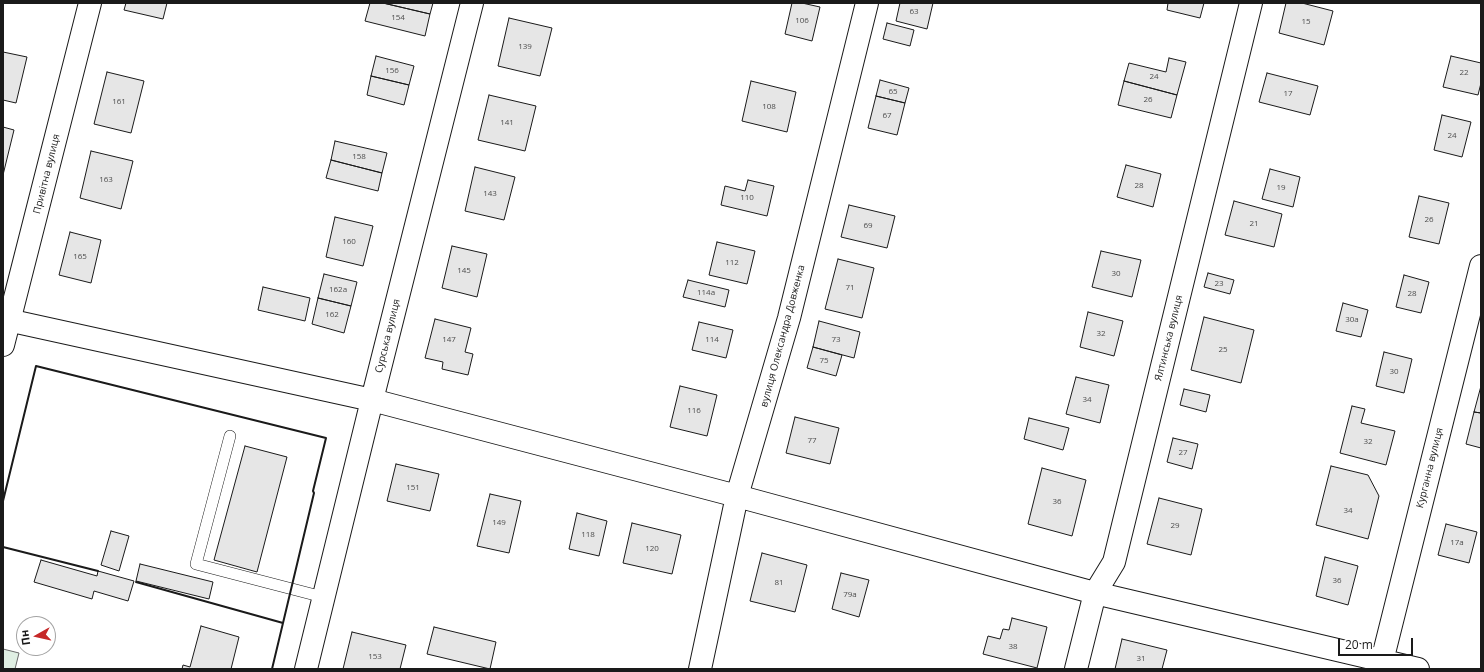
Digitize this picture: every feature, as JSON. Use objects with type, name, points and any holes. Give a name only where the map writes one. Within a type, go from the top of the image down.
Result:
[{"type":"street","name":"Привітна вулиця","points":[[3,345],[6,320],[90,3]]},
{"type":"street","name":"Сурська вулиця","points":[[306,669],[472,3]]},
{"type":"street","name":"вулиця Олександра Довженка","points":[[700,669],[737,496],[789,318],[867,3]]},
{"type":"street","name":"Ялтинська вулиця","points":[[1076,669],[1095,593],[1114,562],[1252,3]]},
{"type":"street","name":"Курганна вулиця","points":[[1381,665],[1481,266]]},
{"type":"street","points":[[6,320],[372,400],[737,496],[1095,593],[1381,665],[1418,669]]},
{"type":"lane","points":[[230,436],[196,564],[324,597]]},
{"type":"green space","points":[[3,649],[16,652],[16,656],[18,656],[15,669],[3,669]]},
{"type":"building","points":[[126,3],[167,3],[163,19],[124,10]]},
{"type":"building","points":[[370,3],[383,3],[430,14],[425,36],[365,21]]},
{"type":"building","points":[[383,3],[433,3],[430,14]]},
{"type":"building","points":[[792,3],[802,3],[820,7],[812,41],[785,34]]},
{"type":"building","points":[[900,3],[933,3],[927,29],[896,21]]},
{"type":"building","points":[[1168,3],[1204,3],[1200,18],[1167,10]]},
{"type":"building","points":[[1286,3],[1302,3],[1333,11],[1324,45],[1279,33]]},
{"type":"building","points":[[509,18],[552,28],[540,76],[498,66]]},
{"type":"building","points":[[887,23],[914,30],[910,46],[883,39]]},
{"type":"building","points":[[3,52],[27,57],[16,103],[3,100]]},
{"type":"building","points":[[376,56],[414,66],[409,85],[371,76]]},
{"type":"building","points":[[1451,56],[1481,63],[1481,83],[1478,95],[1443,87]]},
{"type":"building","points":[[1169,58],[1186,62],[1177,95],[1124,81],[1129,63],[1166,72]]},
{"type":"building","points":[[107,72],[144,81],[131,133],[94,124]]},
{"type":"building","points":[[1267,73],[1318,86],[1310,115],[1259,102]]},
{"type":"building","points":[[371,76],[409,85],[404,105],[367,95]]},
{"type":"building","points":[[880,80],[909,88],[905,103],[876,96]]},
{"type":"building","points":[[751,81],[796,92],[787,132],[742,121]]},
{"type":"building","points":[[1124,81],[1177,95],[1171,118],[1118,105]]},
{"type":"building","points":[[489,95],[536,106],[525,151],[478,140]]},
{"type":"building","points":[[876,96],[905,103],[897,135],[868,128]]},
{"type":"building","points":[[1442,115],[1471,122],[1462,157],[1434,150]]},
{"type":"building","points":[[3,127],[14,130],[3,175]]},
{"type":"building","points":[[335,141],[387,153],[382,173],[331,160]]},
{"type":"building","points":[[91,151],[133,161],[121,209],[80,198]]},
{"type":"building","points":[[331,160],[382,173],[378,191],[326,178]]},
{"type":"building","points":[[1126,165],[1161,174],[1153,207],[1117,197]]},
{"type":"building","points":[[475,167],[515,177],[504,220],[465,211]]},
{"type":"building","points":[[1270,169],[1300,177],[1293,207],[1262,199]]},
{"type":"building","points":[[748,180],[774,186],[767,216],[721,205],[725,186],[745,191]]},
{"type":"building","points":[[1419,196],[1449,203],[1439,244],[1409,237]]},
{"type":"building","points":[[1234,201],[1282,214],[1274,247],[1225,235]]},
{"type":"building","points":[[849,205],[895,216],[887,248],[841,237]]},
{"type":"building","points":[[335,217],[373,226],[363,266],[326,257]]},
{"type":"building","points":[[70,232],[101,240],[91,283],[59,275]]},
{"type":"building","points":[[717,242],[755,251],[747,284],[709,275]]},
{"type":"building","points":[[452,246],[487,254],[477,297],[442,288]]},
{"type":"building","points":[[1101,251],[1141,260],[1132,297],[1092,287]]},
{"type":"building","points":[[838,259],[874,268],[862,318],[825,309]]},
{"type":"building","points":[[1208,273],[1234,280],[1230,294],[1204,287]]},
{"type":"building","points":[[324,274],[357,282],[351,306],[318,298]]},
{"type":"building","points":[[1404,275],[1429,282],[1421,313],[1396,307]]},
{"type":"building","points":[[688,280],[729,290],[725,307],[683,297]]},
{"type":"building","points":[[263,287],[310,298],[305,321],[258,310]]},
{"type":"building","points":[[318,298],[351,306],[344,333],[312,324]]},
{"type":"building","points":[[1343,303],[1368,310],[1361,337],[1336,331]]},
{"type":"building","points":[[1088,312],[1123,321],[1114,356],[1080,347]]},
{"type":"building","points":[[1204,317],[1254,330],[1241,383],[1191,370]]},
{"type":"building","points":[[435,319],[471,328],[465,352],[473,354],[468,375],[442,369],[443,362],[425,358]]},
{"type":"building","points":[[819,321],[860,332],[854,358],[813,347]]},
{"type":"building","points":[[699,322],[733,330],[726,358],[692,350]]},
{"type":"building","points":[[813,347],[842,355],[836,376],[807,368]]},
{"type":"building","points":[[1384,352],[1412,359],[1404,393],[1376,386]]},
{"type":"building","points":[[1076,377],[1109,385],[1100,423],[1066,414]]},
{"type":"building","points":[[680,386],[717,395],[707,436],[670,427]]},
{"type":"building","points":[[1481,386],[1481,413],[1474,412]]},
{"type":"building","points":[[1184,389],[1210,395],[1206,412],[1180,405]]},
{"type":"building","points":[[1352,406],[1365,409],[1361,423],[1395,431],[1386,465],[1340,453]]},
{"type":"building","points":[[1474,412],[1481,413],[1481,448],[1466,444]]},
{"type":"building","points":[[795,417],[839,428],[830,464],[786,453]]},
{"type":"building","points":[[1029,418],[1069,428],[1063,450],[1024,439]]},
{"type":"building","points":[[1173,438],[1198,444],[1192,469],[1167,462]]},
{"type":"building","points":[[245,446],[287,457],[257,572],[214,560]]},
{"type":"building","points":[[396,464],[439,474],[430,511],[387,501]]},
{"type":"building","points":[[1331,466],[1368,475],[1379,496],[1368,539],[1316,525]]},
{"type":"building","points":[[1042,468],[1086,480],[1072,536],[1028,524]]},
{"type":"building","points":[[490,494],[521,501],[509,553],[477,546]]},
{"type":"building","points":[[1159,498],[1202,509],[1191,555],[1147,544]]},
{"type":"building","points":[[577,513],[607,521],[599,556],[569,549]]},
{"type":"building","points":[[632,523],[681,535],[672,574],[623,563]]},
{"type":"building","points":[[1446,524],[1477,532],[1469,563],[1438,555]]},
{"type":"building","points":[[111,531],[129,536],[119,571],[101,565]]},
{"type":"building","points":[[762,553],[807,565],[795,612],[750,601]]},
{"type":"building","points":[[1325,557],[1358,566],[1348,605],[1316,596]]},
{"type":"building","points":[[41,560],[97,576],[98,571],[134,581],[128,601],[94,591],[92,599],[34,582]]},
{"type":"building","points":[[140,564],[213,582],[209,599],[136,581]]},
{"type":"building","points":[[841,573],[869,580],[859,617],[832,609]]},
{"type":"building","points":[[1012,618],[1047,627],[1037,668],[983,654],[988,636],[1000,639],[1003,629],[1009,630]]},
{"type":"building","points":[[201,626],[239,637],[231,669],[182,669],[183,665],[190,667]]},
{"type":"building","points":[[434,627],[496,642],[490,669],[427,654]]},
{"type":"building","points":[[352,632],[406,645],[400,669],[343,669]]},
{"type":"building","points":[[1122,639],[1167,650],[1162,669],[1115,669]]},
{"type":"wall","points":[[3,501],[36,366],[326,438],[283,623]]},
{"type":"wall","points":[[3,547],[98,571]]},
{"type":"wall","points":[[136,582],[283,623],[272,669]]}]
